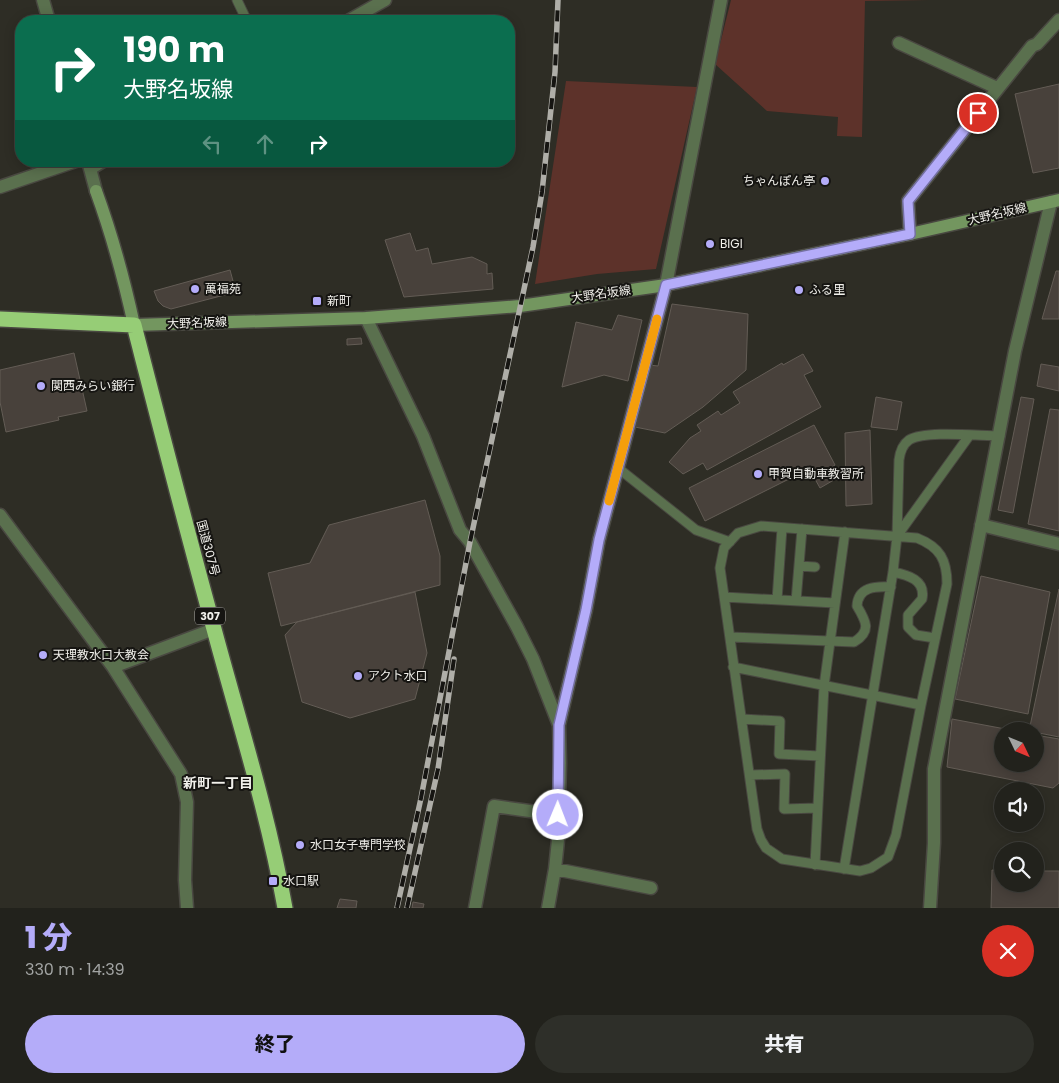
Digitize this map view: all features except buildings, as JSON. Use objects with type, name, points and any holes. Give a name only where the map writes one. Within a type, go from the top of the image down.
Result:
[{"type":"highway","points":[[0,319],[134,325]]},
{"type":"highway","name":"国道307号","points":[[134,325],[276,855],[285,908]]},
{"type":"main road","points":[[96,191],[108,224],[127,291],[134,325]]},
{"type":"main road","name":"大野名坂線","points":[[134,325],[366,318],[520,306],[666,285],[910,234],[1055,201]]},
{"type":"street","points":[[43,0],[47,15]]},
{"type":"street","points":[[359,15],[385,0]]},
{"type":"street","points":[[548,908],[555,870],[559,725],[586,610],[599,540],[666,285],[721,0]]},
{"type":"street","points":[[910,234],[908,201],[1032,46],[1038,44],[1059,20]]},
{"type":"street","points":[[899,43],[997,88]]},
{"type":"street","points":[[0,187],[58,167]]},
{"type":"street","points":[[90,167],[96,191]]},
{"type":"street","points":[[930,908],[934,843],[934,769],[1015,351],[1055,201]]},
{"type":"street","points":[[366,318],[423,436],[460,530],[470,542],[518,626],[559,725]]},
{"type":"street","points":[[0,515],[113,667],[181,774],[187,802],[187,908]]},
{"type":"street","points":[[982,525],[1059,544]]},
{"type":"street","points":[[113,667],[214,629]]},
{"type":"street","points":[[475,908],[494,806],[558,815]]},
{"type":"street","points":[[555,870],[651,888]]},
{"type":"lane","points":[[236,0],[244,15]]},
{"type":"lane","points":[[844,869],[891,587],[897,536],[901,449],[908,440],[930,435],[1000,436]]},
{"type":"lane","points":[[897,536],[970,436]]},
{"type":"lane","points":[[618,468],[696,530],[730,542]]},
{"type":"lane","points":[[761,526],[845,532],[917,538],[931,544],[941,555],[945,565],[947,584],[893,847],[888,856],[871,868],[860,871],[782,859],[774,854],[761,840],[757,829],[720,568],[724,548],[738,533],[754,528],[761,526]]},
{"type":"lane","points":[[777,600],[782,528]]},
{"type":"lane","points":[[796,601],[802,529]]},
{"type":"lane","points":[[815,865],[824,686],[845,532]]},
{"type":"lane","points":[[799,566],[816,567]]},
{"type":"lane","points":[[893,572],[914,578],[922,590],[922,599],[908,615],[908,627],[916,635],[935,638]]},
{"type":"lane","points":[[730,637],[849,643],[860,638],[866,628],[864,616],[857,606],[857,600],[860,595],[865,590],[871,588],[891,587]]},
{"type":"lane","points":[[724,598],[835,603]]},
{"type":"lane","points":[[733,667],[921,704]]},
{"type":"lane","points":[[742,719],[780,721],[779,754],[820,756]]},
{"type":"lane","points":[[750,775],[785,774],[784,809],[817,808]]},
{"type":"shaded area","points":[[731,0],[929,0],[865,1],[862,137],[837,136],[838,117],[767,111],[715,64]]},
{"type":"shaded area","points":[[566,81],[697,87],[656,269],[597,274],[535,284]]},
{"type":"railway","points":[[397,908],[421,798],[470,542],[533,247],[542,192],[555,72],[558,0]]},
{"type":"railway","points":[[407,908],[438,769],[454,659]]},
{"type":"slow traffic","points":[[609,501],[657,319]]},
{"type":"place","name":"ちゃんぽん亭","points":[[825,181]]},
{"type":"place","name":"BIGI","points":[[710,244]]},
{"type":"place","name":"萬福苑","points":[[195,289]]},
{"type":"place","name":"ふる里","points":[[799,290]]},
{"type":"place","name":"新町","points":[[317,301]]},
{"type":"place","name":"関西みらい銀行","points":[[41,386]]},
{"type":"place","name":"甲賀自動車教習所","points":[[758,474]]},
{"type":"place","name":"天理教水口大教会","points":[[43,655]]},
{"type":"place","name":"アクト水口","points":[[358,676]]},
{"type":"place","name":"水口女子専門学校","points":[[300,845]]},
{"type":"place","name":"水口駅","points":[[273,881]]},
{"type":"district","name":"新町一丁目","points":[[218,783]]},
{"type":"route","points":[[558,815],[559,725],[586,610],[599,540],[666,285],[910,234],[908,201],[978,113]]}]
